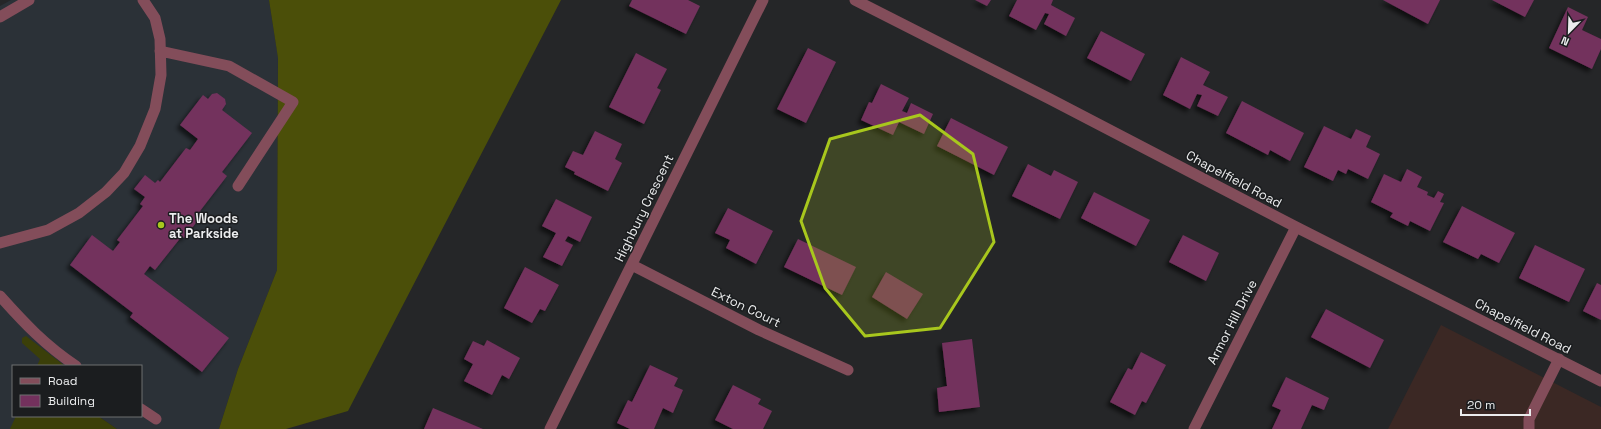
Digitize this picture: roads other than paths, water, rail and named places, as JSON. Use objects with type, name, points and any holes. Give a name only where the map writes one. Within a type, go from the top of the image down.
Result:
[{"type":"street","points":[[0,18],[29,0]]},
{"type":"street","points":[[0,243],[48,230],[79,213],[106,192],[124,173],[140,146],[156,109],[161,75],[160,39],[155,18],[142,0]]},
{"type":"street","name":"Highbury Crescent","points":[[550,429],[763,0]]},
{"type":"street","name":"Chapelfield Road","points":[[855,0],[1296,227],[1601,381]]},
{"type":"street","points":[[160,51],[229,66],[293,102],[238,186]]},
{"type":"street","name":"Armor Hill Drive","points":[[1194,429],[1296,227]]},
{"type":"street","name":"Exton Court","points":[[632,266],[759,330],[848,370]]},
{"type":"street","points":[[0,296],[30,331],[75,365]]},
{"type":"street","points":[[1529,429],[1529,419],[1559,359]]},
{"type":"street","points":[[142,410],[156,419]]},
{"type":"place","name":"The Woods at Parkside","points":[[161,225]]}]
